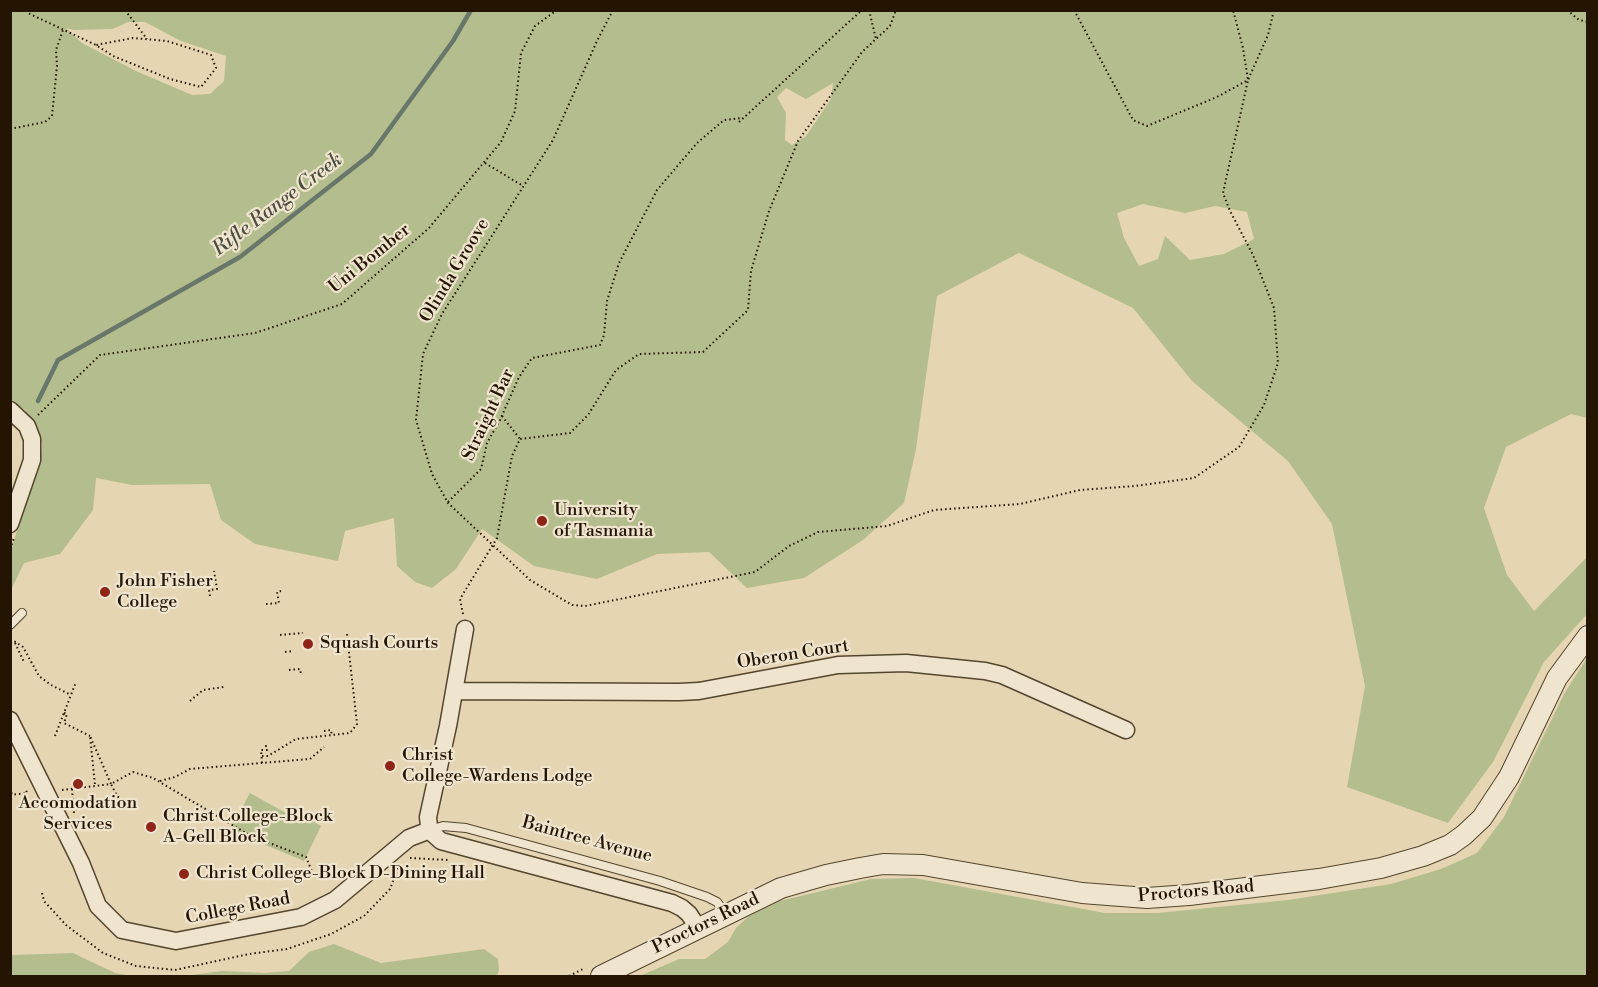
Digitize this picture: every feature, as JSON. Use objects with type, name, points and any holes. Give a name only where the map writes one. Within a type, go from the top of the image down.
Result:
[{"type":"street","points":[[10,410],[27,426],[32,439],[32,460],[10,524]]},
{"type":"street","points":[[465,628],[429,817],[430,830],[441,841],[672,903],[689,914],[698,928]]},
{"type":"street","name":"Proctors Road","points":[[601,976],[762,896],[802,881],[883,864],[923,865],[1082,892],[1147,898],[1319,879],[1381,868],[1422,856],[1450,845],[1482,818],[1509,777],[1557,678],[1587,636]]},
{"type":"street","name":"Oberon Court","points":[[454,691],[699,691],[838,665],[906,663],[985,671],[1002,675],[1126,730]]},
{"type":"street","name":"College Road","points":[[10,720],[81,863],[98,906],[122,930],[176,941],[301,917],[335,900],[409,838],[430,830]]},
{"type":"lane","points":[[10,625],[22,614]]},
{"type":"lane","name":"Baintree Avenue","points":[[430,830],[443,826],[466,828],[660,880],[717,902],[726,914]]},
{"type":"path","points":[[26,10],[113,56],[170,80],[201,87],[216,68],[211,55],[167,41],[133,38],[96,45]]},
{"type":"path","points":[[125,10],[147,39]]},
{"type":"path","name":"Uni Bomber","points":[[27,426],[100,355],[255,333],[342,304],[429,228],[501,142],[514,111],[521,53],[535,26],[557,10]]},
{"type":"path","name":"Olinda Groove","points":[[613,10],[553,140],[442,314],[423,354],[416,420],[432,474],[447,502],[530,580],[572,605],[585,606],[755,572],[789,546],[818,532],[887,526],[934,510],[1020,504],[1080,490],[1194,478],[1239,447],[1264,405],[1278,363],[1274,308],[1253,255],[1223,193],[1248,80]]},
{"type":"path","points":[[739,122],[862,10]]},
{"type":"path","points":[[869,10],[876,39]]},
{"type":"path","points":[[520,439],[570,433],[588,415],[616,370],[639,354],[703,351],[748,310],[751,271],[769,211],[798,141],[862,52],[890,26],[896,10]]},
{"type":"path","points":[[1074,10],[1133,120],[1147,126],[1217,97],[1248,80],[1269,35],[1274,10]]},
{"type":"path","points":[[1233,10],[1243,48],[1248,80]]},
{"type":"path","points":[[1567,10],[1579,20],[1587,22]]},
{"type":"path","points":[[10,129],[45,122],[52,116],[57,66],[56,50],[63,30]]},
{"type":"path","name":"Straight Bar","points":[[447,502],[481,469],[487,443],[519,377],[532,358],[600,345],[604,335],[607,301],[619,263],[657,190],[697,142],[724,120],[743,118]]},
{"type":"path","points":[[483,163],[523,186]]},
{"type":"path","points":[[502,416],[520,439]]},
{"type":"path","points":[[465,628],[460,599],[494,544],[512,456],[520,439]]},
{"type":"path","points":[[210,596],[209,590],[217,589],[214,571]]},
{"type":"path","points":[[266,604],[279,603],[277,592],[281,591]]},
{"type":"path","points":[[280,635],[303,633]]},
{"type":"path","points":[[262,756],[268,756],[296,739],[350,733],[357,724],[347,634]]},
{"type":"path","points":[[12,641],[24,662]]},
{"type":"path","points":[[12,641],[23,647],[39,675],[51,685],[71,695]]},
{"type":"path","points":[[285,652],[293,651]]},
{"type":"path","points":[[289,670],[300,669],[303,674]]},
{"type":"path","points":[[55,736],[76,682]]},
{"type":"path","points":[[190,701],[203,690],[224,687]]},
{"type":"path","points":[[64,712],[67,714],[64,723],[90,736],[117,796],[130,805]]},
{"type":"path","points":[[324,731],[331,730],[332,736]]},
{"type":"path","points":[[90,736],[94,785]]},
{"type":"path","points":[[262,763],[261,750],[267,750],[266,746],[263,747]]},
{"type":"path","points":[[160,781],[175,777],[190,769],[310,759],[324,747]]},
{"type":"path","points":[[66,790],[111,783],[133,772],[160,781],[251,836],[306,857],[313,874]]},
{"type":"path","points":[[10,788],[11,795],[21,794]]},
{"type":"path","points":[[72,789],[74,810]]},
{"type":"green space","name":"University of Tasmania","points":[[11,11],[1587,11],[1587,418],[1571,414],[1506,447],[1484,508],[1507,575],[1534,611],[1587,557],[1587,614],[1544,662],[1493,762],[1448,823],[1347,787],[1365,686],[1332,524],[1288,461],[1192,381],[1133,308],[1019,253],[937,296],[916,449],[904,503],[863,540],[804,578],[747,588],[709,552],[657,554],[597,579],[534,566],[482,529],[456,569],[432,588],[415,582],[397,566],[394,518],[345,531],[338,561],[255,544],[221,520],[210,484],[132,485],[96,478],[93,510],[60,554],[24,563],[11,590],[11,549],[39,465],[42,445],[37,425],[24,409],[11,403]],"holes":[[[128,22],[145,22],[181,41],[226,56],[224,81],[210,94],[192,95],[136,71],[82,43],[66,28],[74,30],[113,29]],[[833,83],[831,99],[806,136],[792,145],[785,140],[786,113],[777,97],[786,88],[806,99]],[[1143,204],[1185,213],[1215,206],[1247,212],[1254,239],[1224,254],[1190,260],[1165,236],[1158,259],[1139,266],[1124,238],[1117,213]]]},
{"type":"green space","points":[[1587,658],[1587,976],[640,976],[679,959],[705,959],[728,942],[736,928],[749,916],[780,901],[871,879],[914,878],[1105,913],[1158,913],[1288,900],[1391,884],[1441,869],[1477,853],[1504,817],[1564,694]]},
{"type":"green space","points":[[250,793],[304,823],[307,818],[321,826],[304,861],[231,828]]},
{"type":"green space","points":[[334,944],[381,963],[484,949],[498,959],[499,970],[497,976],[184,976],[222,971],[264,973],[289,971],[309,952]]},
{"type":"green space","points":[[73,953],[115,973],[132,976],[11,976],[11,955]]},
{"type":"waterway","name":"Rifle Range Creek","points":[[38,401],[58,360],[240,257],[371,154],[453,41],[471,10]]},
{"type":"place","name":"University of Tasmania","points":[[542,521]]},
{"type":"place","name":"John Fisher College","points":[[105,592]]},
{"type":"place","name":"Squash Courts","points":[[308,644]]},
{"type":"place","name":"Christ College-Wardens Lodge","points":[[390,766]]},
{"type":"place","name":"Accomodation Services","points":[[78,784]]},
{"type":"place","name":"Christ College-Block A-Gell Block","points":[[151,827]]},
{"type":"place","name":"Christ College-Block D-Dining Hall","points":[[184,874]]}]
